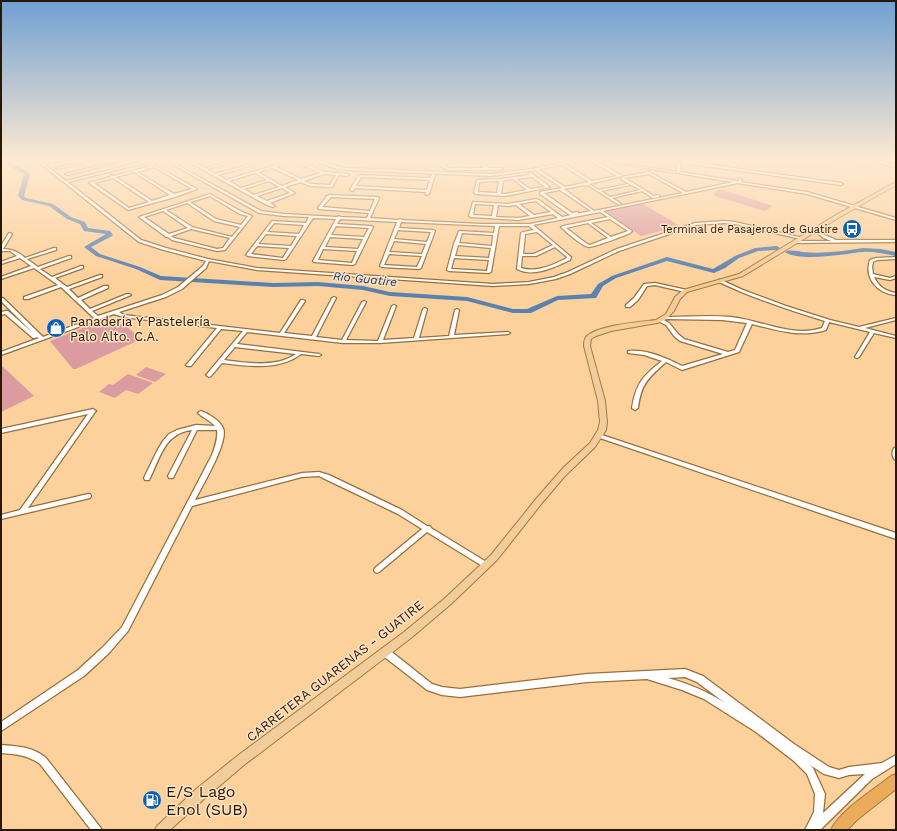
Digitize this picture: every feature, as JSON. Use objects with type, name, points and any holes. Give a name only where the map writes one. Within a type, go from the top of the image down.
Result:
[{"type":"highway","points":[[838,830],[853,814],[896,781]]},
{"type":"main road","points":[[599,436],[604,422],[603,411],[587,346],[588,338],[594,333],[663,319],[672,310],[679,295],[685,291],[695,286],[741,275],[868,199]]},
{"type":"main road","name":"CARRETERA GUARENAS - GUATIRE","points":[[160,830],[195,798],[260,745],[385,652],[486,565],[559,477],[599,436]]},
{"type":"street","points":[[87,199],[140,241],[208,260],[257,268],[486,285],[529,283],[570,273],[618,250],[682,229],[687,230],[714,224],[731,224],[797,241],[896,241]]},
{"type":"street","points":[[113,199],[128,209],[164,199]]},
{"type":"street","points":[[147,199],[152,202]]},
{"type":"street","points":[[198,199],[140,217],[173,239],[217,250],[224,249],[250,216],[217,199]]},
{"type":"street","points":[[236,199],[260,212],[284,215],[497,226],[530,224],[562,219],[619,204],[611,199]]},
{"type":"street","points":[[259,199],[273,206]]},
{"type":"street","points":[[266,203],[279,199]]},
{"type":"street","points":[[327,199],[320,208],[371,212]]},
{"type":"street","points":[[368,219],[377,199]]},
{"type":"street","points":[[549,199],[571,214],[601,211],[653,199]]},
{"type":"street","points":[[575,199],[592,211]]},
{"type":"street","points":[[615,199],[622,204],[648,199]]},
{"type":"street","points":[[828,199],[896,218]]},
{"type":"street","points":[[554,213],[518,219],[470,216],[474,203],[517,204],[536,200],[554,213],[562,219]]},
{"type":"street","points":[[187,202],[215,220],[242,226]]},
{"type":"street","points":[[229,206],[242,202]]},
{"type":"street","points":[[494,218],[496,204]]},
{"type":"street","points":[[517,204],[534,217]]},
{"type":"street","points":[[163,210],[191,228],[233,238]]},
{"type":"street","points":[[601,211],[630,231],[592,246],[586,245],[563,227],[611,218]]},
{"type":"street","points":[[307,224],[273,222],[248,255],[284,259],[300,235],[307,224],[312,216]]},
{"type":"street","points":[[334,225],[371,227],[353,264],[315,261],[334,225],[339,217]]},
{"type":"street","points":[[396,229],[433,231],[419,268],[382,266],[396,229],[400,220]]},
{"type":"street","points":[[588,222],[611,239]]},
{"type":"street","points":[[530,224],[569,257],[569,259],[550,267],[532,270],[520,269],[523,233],[537,231]]},
{"type":"street","points":[[495,234],[460,232],[449,270],[489,272],[497,226]]},
{"type":"street","points":[[167,236],[191,228]]},
{"type":"street","points":[[816,229],[823,236],[841,242]]},
{"type":"street","points":[[264,233],[300,235]]},
{"type":"street","points":[[10,234],[1,250],[11,250],[62,285],[97,318]]},
{"type":"street","points":[[328,236],[365,238]]},
{"type":"street","points":[[392,240],[428,242]]},
{"type":"street","points":[[456,244],[493,247]]},
{"type":"street","points":[[255,245],[292,247]]},
{"type":"street","points":[[521,255],[535,255],[556,246]]},
{"type":"street","points":[[1,263],[56,248]]},
{"type":"street","points":[[322,248],[360,250]]},
{"type":"street","points":[[387,253],[424,255]]},
{"type":"street","points":[[1,278],[70,257]]},
{"type":"street","points":[[453,257],[491,259]]},
{"type":"street","points":[[895,294],[884,292],[874,282],[871,275],[870,266],[872,260],[896,258]]},
{"type":"street","points":[[205,267],[208,260]]},
{"type":"street","points":[[1,354],[97,318],[164,296],[184,284],[205,267],[228,264]]},
{"type":"street","points":[[52,278],[82,267]]},
{"type":"street","points":[[871,275],[890,279],[896,277]]},
{"type":"street","points":[[66,289],[101,276]]},
{"type":"street","points":[[720,281],[783,308],[807,313],[827,321],[896,337]]},
{"type":"street","points":[[628,306],[636,299],[646,285],[656,284],[685,291]]},
{"type":"street","points":[[26,298],[62,285]]},
{"type":"street","points":[[78,300],[106,287]]},
{"type":"street","points":[[89,311],[129,295]]},
{"type":"street","points":[[313,338],[334,298]]},
{"type":"street","points":[[1,299],[42,339]]},
{"type":"street","points":[[281,334],[303,301]]},
{"type":"street","points":[[343,342],[364,302]]},
{"type":"street","points":[[380,342],[394,306]]},
{"type":"street","points":[[416,340],[425,309]]},
{"type":"street","points":[[451,337],[457,310]]},
{"type":"street","points":[[1,314],[6,312],[35,337]]},
{"type":"street","points":[[114,312],[123,316],[343,342],[380,342],[508,333]]},
{"type":"street","points":[[663,319],[739,320],[776,329],[819,332],[824,329],[827,321]]},
{"type":"street","points":[[663,319],[668,323],[677,337],[682,340],[729,354]]},
{"type":"street","points":[[860,328],[896,319]]},
{"type":"street","points":[[630,352],[644,352],[658,356],[682,368],[737,351],[750,322]]},
{"type":"street","points":[[189,365],[220,327]]},
{"type":"street","points":[[209,375],[246,330]]},
{"type":"street","points":[[857,357],[873,331]]},
{"type":"street","points":[[234,345],[318,355]]},
{"type":"street","points":[[220,361],[259,365],[291,359],[300,353]]},
{"type":"street","points":[[635,408],[636,395],[643,379],[666,360]]},
{"type":"street","points":[[1,431],[93,411],[22,512]]},
{"type":"street","points":[[1,727],[82,673],[105,651],[124,629],[190,504],[221,440],[220,428],[211,418],[201,413]]},
{"type":"street","points":[[147,478],[165,440],[186,428],[196,426],[220,428]]},
{"type":"street","points":[[171,476],[196,426]]},
{"type":"street","points":[[599,436],[896,536]]},
{"type":"street","points":[[896,449],[894,456],[896,458]]},
{"type":"street","points":[[190,504],[302,475],[318,474],[400,512],[486,565]]},
{"type":"street","points":[[1,517],[88,496]]},
{"type":"street","points":[[377,570],[428,528]]},
{"type":"street","points":[[385,652],[430,687],[442,691],[460,693],[587,678],[685,673],[700,679],[791,747],[827,771],[839,774],[883,767]]},
{"type":"street","points":[[646,674],[683,686],[707,696],[759,729],[797,758],[810,771],[820,794],[819,813],[811,830]]},
{"type":"street","points":[[1,749],[26,751],[37,755],[97,830]]},
{"type":"street","points":[[811,830],[869,776],[896,758]]},
{"type":"shaded area","points":[[724,199],[750,199],[773,206],[765,211]]},
{"type":"shaded area","points":[[643,204],[680,226],[641,236],[606,211]]},
{"type":"shaded area","points":[[108,322],[125,325],[141,339],[76,369],[73,369],[50,341],[93,324]]},
{"type":"shaded area","points":[[1,365],[34,396],[1,412]]},
{"type":"shaded area","points":[[146,367],[166,374],[155,382],[136,375]]},
{"type":"shaded area","points":[[128,374],[153,383],[138,394],[126,390],[115,398],[99,392],[109,384],[113,385]]},
{"type":"waterway","name":"Río Guatire","points":[[24,199],[51,205],[69,218],[83,223],[86,230],[108,232],[110,235],[87,247],[98,255],[138,268],[160,278],[273,285],[318,284],[363,288],[390,294],[467,299],[513,311],[528,311],[557,298],[593,296],[600,285],[614,277],[667,259],[714,271],[723,267],[737,257],[757,249],[777,248]]},
{"type":"waterway","name":"Río Guatire","points":[[788,252],[804,254],[839,254],[863,250],[896,254]]},
{"type":"place","name":"Terminal de Pasajeros de Guatire","points":[[852,229]]},
{"type":"place","name":"Panadería Y Pastelería Palo Alto. C.A.","points":[[56,328]]},
{"type":"place","name":"E/S Lago Enol (SUB)","points":[[152,800]]}]
